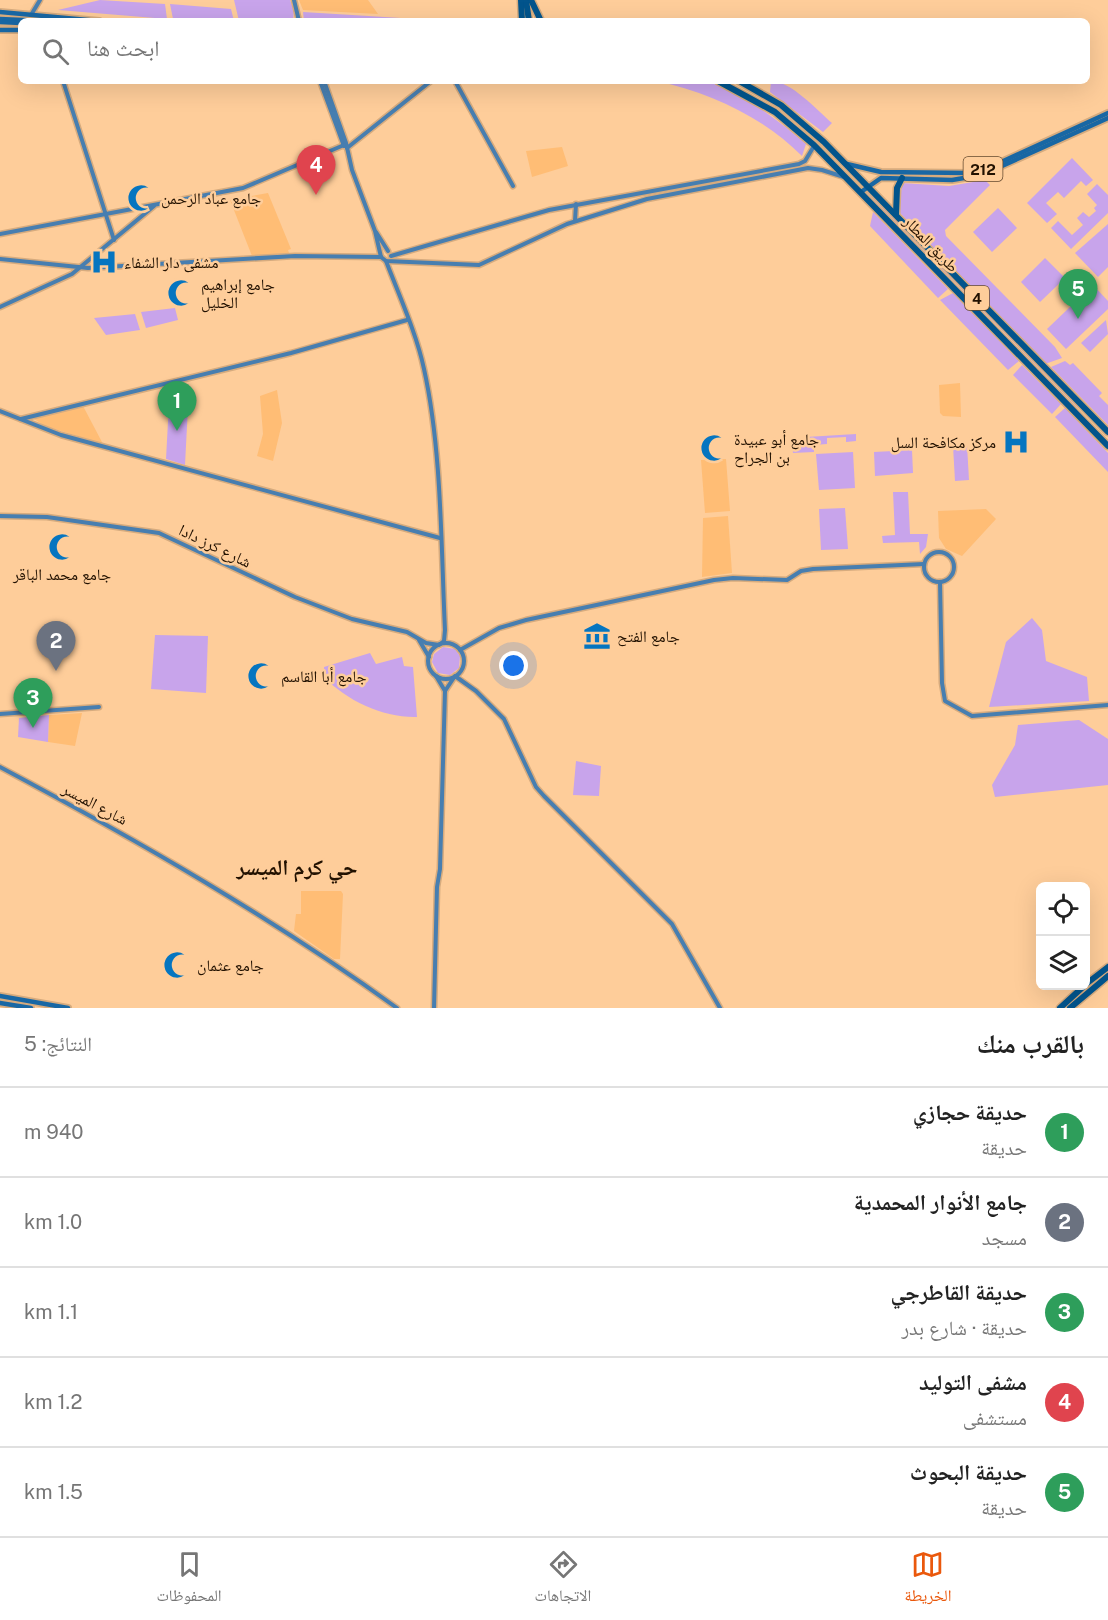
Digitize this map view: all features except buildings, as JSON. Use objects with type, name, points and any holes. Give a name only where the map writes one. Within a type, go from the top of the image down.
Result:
[{"type":"highway","points":[[521,0],[522,18]]},
{"type":"highway","points":[[529,0],[531,18]]},
{"type":"highway","points":[[529,0],[539,18]]},
{"type":"highway","name":"طريق المطار","points":[[724,84],[775,112],[814,145],[1108,446]]},
{"type":"highway","name":"طريق المطار","points":[[744,84],[781,105],[847,164],[1108,432]]},
{"type":"highway","points":[[896,214],[897,188],[902,178]]},
{"type":"highway","points":[[1090,981],[1108,967]]},
{"type":"highway","points":[[1070,1008],[1108,976]]},
{"type":"highway","points":[[1060,1008],[1080,990]]},
{"type":"main road","points":[[31,15],[40,0]]},
{"type":"main road","points":[[294,0],[298,18]]},
{"type":"main road","points":[[0,12],[65,18]]},
{"type":"main road","points":[[0,20],[18,20]]},
{"type":"main road","points":[[0,20],[18,23]]},
{"type":"main road","points":[[0,30],[18,30]]},
{"type":"main road","points":[[64,84],[114,240]]},
{"type":"main road","points":[[323,84],[375,231],[381,255]]},
{"type":"main road","points":[[0,234],[243,188],[345,147],[427,84]]},
{"type":"main road","points":[[457,84],[513,186]]},
{"type":"main road","name":"212","points":[[881,175],[969,173],[999,164],[1108,113]]},
{"type":"main road","name":"212","points":[[847,164],[881,175],[902,178],[952,180],[982,175],[1108,118]]},
{"type":"main road","points":[[381,255],[389,257],[576,204],[799,164],[805,161],[820,139]]},
{"type":"main road","points":[[0,259],[81,268],[295,256],[381,255],[479,265],[575,221],[673,192],[803,169],[822,170],[847,178]]},
{"type":"main road","points":[[861,192],[881,175]]},
{"type":"main road","points":[[575,221],[576,204]]},
{"type":"main road","points":[[0,307],[81,268],[154,206]]},
{"type":"main road","points":[[375,231],[389,257],[424,368],[428,389],[435,453],[445,635],[429,657]]},
{"type":"main road","points":[[20,419],[285,355],[407,320]]},
{"type":"main road","points":[[0,411],[61,435],[440,538]]},
{"type":"main road","name":"شارع كرز دادا","points":[[0,516],[46,517],[159,533],[295,597],[352,619],[411,634],[426,643],[439,645]]},
{"type":"main road","points":[[936,552],[950,556],[954,565],[952,574],[940,582],[928,577],[924,564],[928,557],[936,552]]},
{"type":"main road","points":[[460,650],[508,625],[675,587],[733,578],[787,580],[801,571],[813,569],[924,564]]},
{"type":"main road","points":[[940,582],[942,683],[945,700],[972,716],[1108,705]]},
{"type":"main road","points":[[411,634],[422,642],[429,657],[431,670],[445,691],[445,749],[440,869],[437,887],[434,1008]]},
{"type":"main road","points":[[445,635],[460,650],[464,659],[462,669],[465,681]]},
{"type":"main road","points":[[439,645],[452,644]]},
{"type":"main road","points":[[445,691],[462,669]]},
{"type":"main road","points":[[436,676],[446,679],[455,676],[465,681],[504,719],[536,787],[672,924],[720,1008]]},
{"type":"main road","points":[[0,714],[99,707]]},
{"type":"main road","name":"شارع الميسر","points":[[0,767],[122,831],[177,866],[237,899],[397,1008]]},
{"type":"main road","points":[[0,996],[68,1008]]},
{"type":"main road","points":[[0,1003],[30,1008]]},
{"type":"shaded area","points":[[100,0],[165,4],[167,18],[155,18],[58,10]]},
{"type":"shaded area","points":[[234,0],[290,0],[294,11],[293,18],[238,18]]},
{"type":"shaded area","points":[[299,0],[368,0],[378,14],[303,10]]},
{"type":"shaded area","points":[[170,4],[231,9],[233,18],[173,18]]},
{"type":"shaded area","points":[[303,12],[401,18],[304,18]]},
{"type":"shaded area","points":[[669,84],[713,84],[730,90],[771,116],[806,144],[802,156],[787,142],[753,118],[697,92]]},
{"type":"shaded area","points":[[771,84],[787,86],[832,123],[823,132],[770,92]]},
{"type":"shaded area","points":[[562,147],[568,166],[532,177],[526,151]]},
{"type":"shaded area","points":[[1072,158],[1093,180],[1086,186],[1081,181],[1064,198],[1058,192],[1046,203],[1057,214],[1047,223],[1027,203]]},
{"type":"shaded area","points":[[985,180],[990,185],[945,230],[946,236],[1055,347],[1062,358],[1045,364],[899,212],[902,183],[949,186]]},
{"type":"shaded area","points":[[1097,184],[1108,195],[1108,213],[1071,249],[1051,228],[1058,221],[1072,235],[1083,225],[1077,218],[1083,212],[1089,217],[1096,211],[1094,208],[1097,205],[1087,194]]},
{"type":"shaded area","points":[[868,190],[1078,405],[1078,408],[866,192]]},
{"type":"shaded area","points":[[268,193],[291,249],[288,250],[289,253],[252,256],[230,200]]},
{"type":"shaded area","points":[[998,208],[1017,228],[992,252],[973,232]]},
{"type":"shaded area","points":[[873,212],[948,289],[938,298],[870,226]]},
{"type":"shaded area","points":[[1108,224],[1108,267],[1098,277],[1075,253]]},
{"type":"shaded area","points":[[1045,258],[1065,278],[1040,302],[1021,282]]},
{"type":"shaded area","points":[[1093,285],[1108,301],[1108,309],[1066,349],[1047,329]]},
{"type":"shaded area","points":[[953,293],[1019,361],[1008,370],[940,300]]},
{"type":"shaded area","points":[[175,308],[178,320],[146,328],[141,312]]},
{"type":"shaded area","points":[[135,314],[140,330],[106,335],[94,318]]},
{"type":"shaded area","points":[[1106,320],[1108,334],[1090,352],[1081,343]]},
{"type":"shaded area","points":[[1065,361],[1070,365],[1073,363],[1102,393],[1099,396],[1108,405],[1108,425],[1051,367]]},
{"type":"shaded area","points":[[1022,365],[1061,404],[1052,414],[1013,375]]},
{"type":"shaded area","points":[[960,383],[961,417],[943,416],[940,413],[939,385]]},
{"type":"shaded area","points":[[189,387],[185,465],[166,459],[169,403],[167,392]]},
{"type":"shaded area","points":[[277,390],[282,423],[273,461],[257,456],[263,434],[260,396]]},
{"type":"shaded area","points":[[83,406],[103,444],[45,426],[34,419]]},
{"type":"shaded area","points":[[1065,408],[1108,453],[1108,472],[1055,417]]},
{"type":"shaded area","points":[[856,434],[856,441],[846,442],[846,437],[827,438],[827,444],[814,445],[814,452],[793,453],[792,444],[806,437]]},
{"type":"shaded area","points":[[967,445],[969,480],[955,481],[953,446]]},
{"type":"shaded area","points":[[912,450],[913,473],[875,476],[874,452]]},
{"type":"shaded area","points":[[853,452],[855,488],[819,490],[816,454]]},
{"type":"shaded area","points":[[726,459],[730,511],[705,513],[701,460]]},
{"type":"shaded area","points":[[893,492],[908,492],[910,534],[928,534],[926,547],[920,554],[919,542],[883,543],[882,536],[895,535]]},
{"type":"shaded area","points":[[845,508],[848,549],[821,550],[819,509]]},
{"type":"shaded area","points":[[986,509],[996,519],[962,556],[946,549],[939,538],[938,511]]},
{"type":"shaded area","points":[[728,516],[732,573],[702,577],[703,518]]},
{"type":"shaded area","points":[[1032,618],[1042,630],[1046,661],[1087,677],[1089,701],[989,707],[1006,642]]},
{"type":"shaded area","points":[[155,635],[208,636],[206,693],[151,689]]},
{"type":"shaded area","points":[[443,647],[455,649],[460,656],[459,668],[450,675],[438,673],[432,662],[434,654]]},
{"type":"shaded area","points":[[370,653],[376,664],[402,657],[404,666],[413,667],[417,717],[392,715],[367,706],[344,694],[324,677],[324,667]]},
{"type":"shaded area","points":[[82,713],[75,746],[48,742],[49,715]]},
{"type":"shaded area","points":[[49,715],[48,742],[18,737],[19,718]]},
{"type":"shaded area","points":[[1079,720],[1108,739],[1108,785],[995,797],[992,785],[1015,745],[1018,725]]},
{"type":"shaded area","points":[[576,761],[601,766],[599,796],[573,795]]},
{"type":"shaded area","points":[[301,891],[341,891],[343,894],[340,959],[334,959],[294,931],[296,914],[301,914]]},
{"type":"place","name":"مشفى التوليد","points":[[316,195]]},
{"type":"place","name":"جامع عباد الرحمن","points":[[141,198]]},
{"type":"place","name":"مشفى دار الشفاء","points":[[104,262]]},
{"type":"place","name":"جامع إبراهيم الخليل","points":[[181,293]]},
{"type":"place","name":"حديقة البحوث","points":[[1078,319]]},
{"type":"place","name":"حديقة حجازي","points":[[177,431]]},
{"type":"place","name":"مركز مكافحة السل","points":[[1016,442]]},
{"type":"place","name":"جامع أبو عبيدة بن الجراح","points":[[714,448]]},
{"type":"place","name":"جامع محمد الباقر","points":[[62,547]]},
{"type":"place","name":"جامع الفتح","points":[[597,636]]},
{"type":"place","name":"جامع الأنوار المحمدية","points":[[56,671]]},
{"type":"place","name":"جامع أبا القاسم","points":[[261,676]]},
{"type":"place","name":"حديقة القاطرجي","points":[[33,728]]},
{"type":"place","name":"جامع عثمان","points":[[177,965]]},
{"type":"district","name":"حي كرم الميسر","points":[[297,867]]}]
